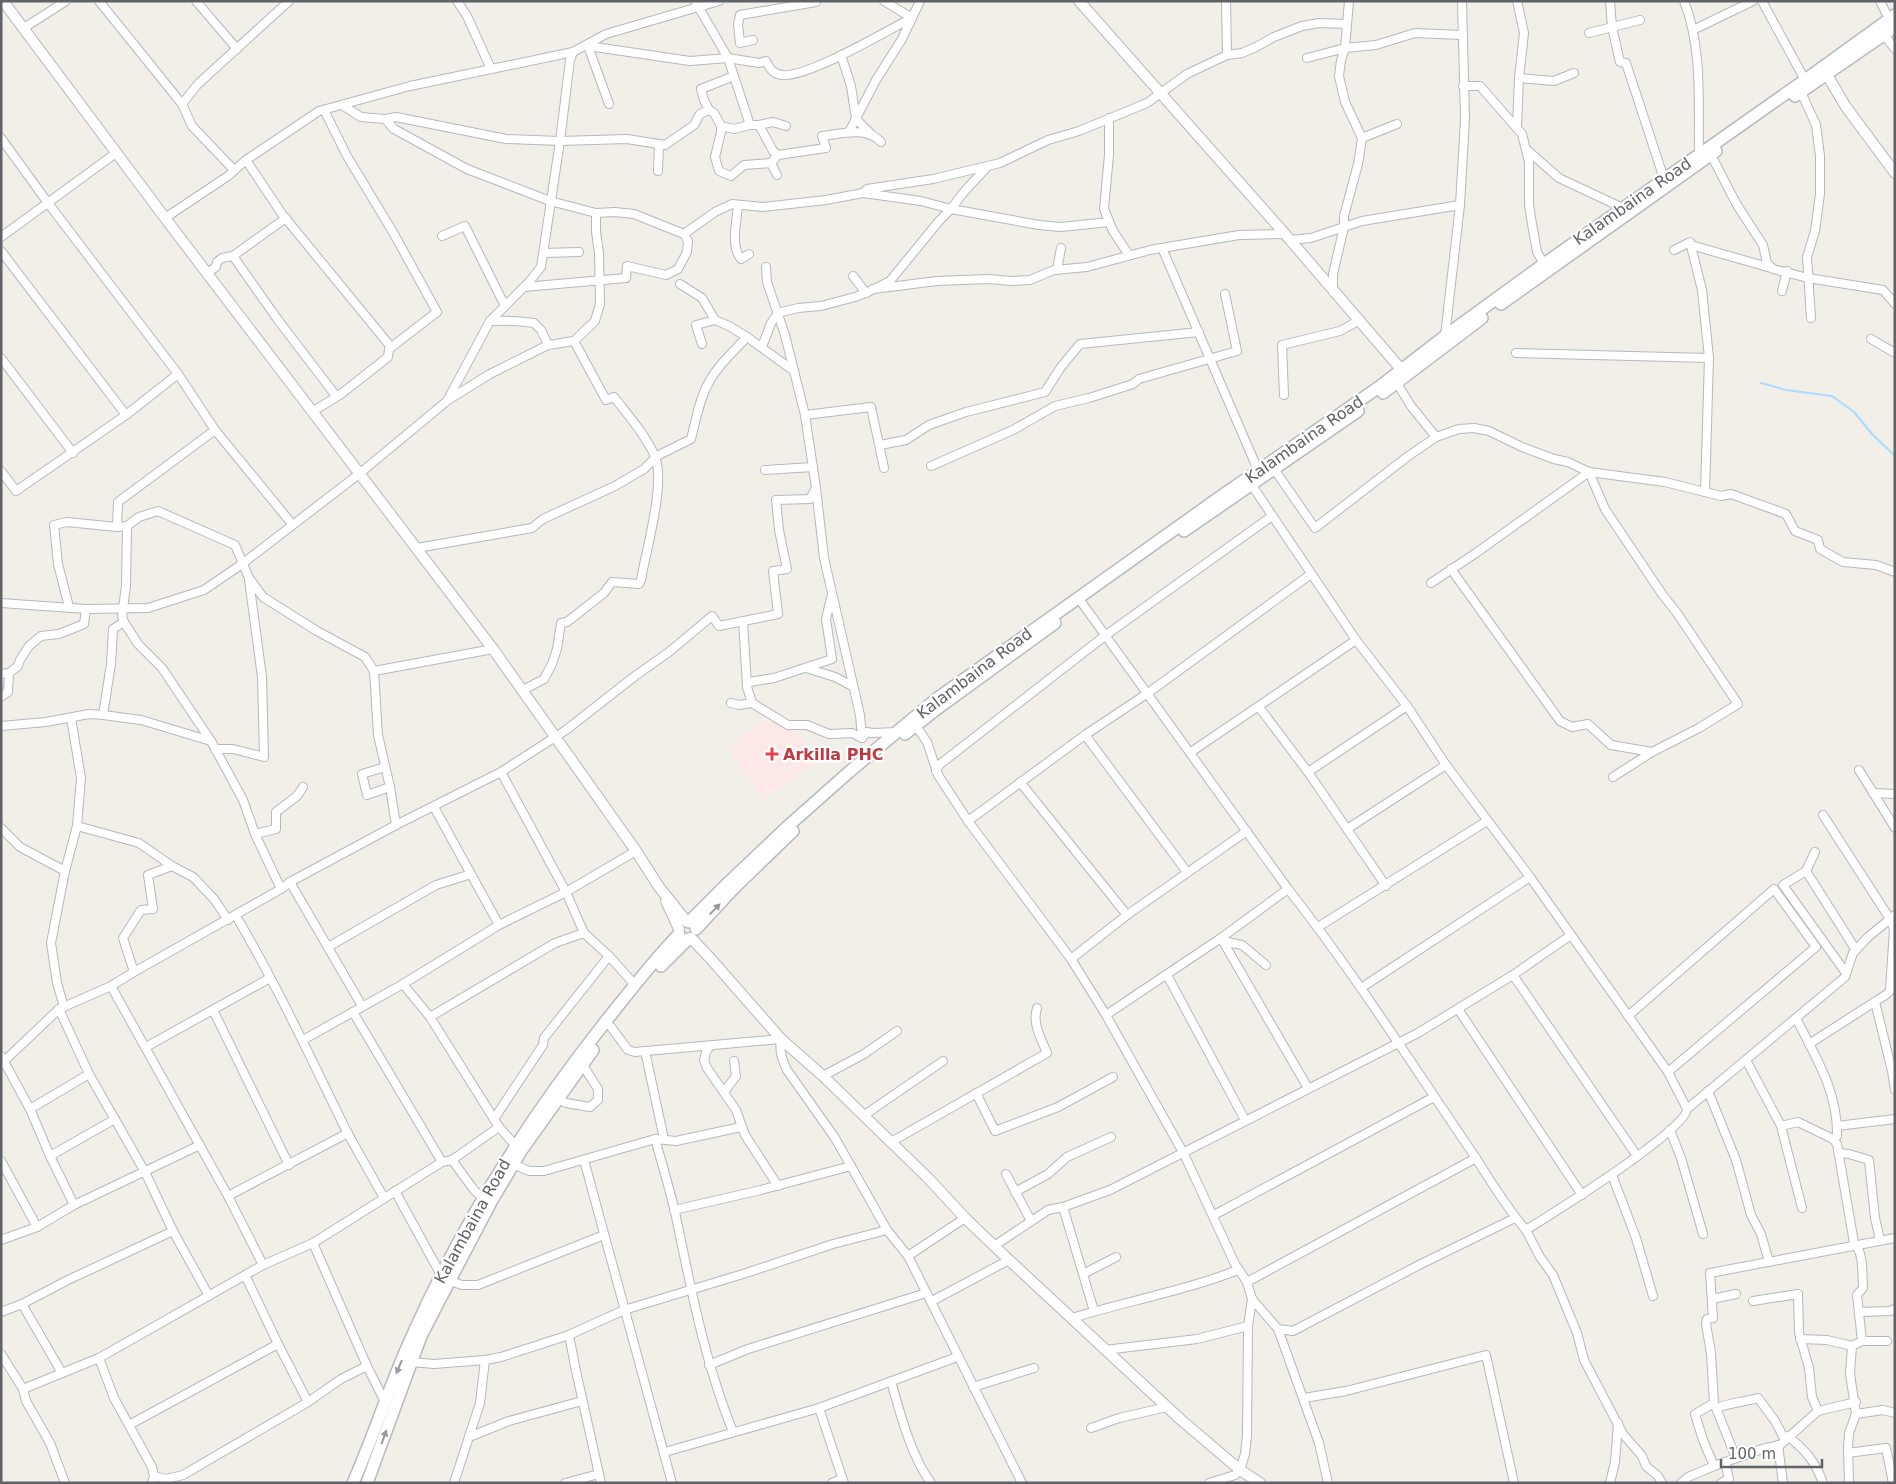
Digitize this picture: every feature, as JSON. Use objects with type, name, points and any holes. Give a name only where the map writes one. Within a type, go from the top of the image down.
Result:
[{"type":"main road","points":[[638,987],[688,931],[792,832],[854,777],[916,726],[1082,603],[1274,469],[1399,376],[1884,34],[1893,20]]},
{"type":"main road","name":"Kalambaina Road","points":[[688,931],[728,882],[849,772],[972,673],[1258,470],[1399,376],[1445,336],[1544,264],[1893,20]]},
{"type":"main road","name":"Kalambaina Road","points":[[354,1483],[384,1400],[413,1332],[513,1164],[638,987]]},
{"type":"main road","name":"Kalambaina Road","points":[[367,1483],[421,1336],[445,1278],[483,1198],[515,1145],[574,1061],[638,987]]},
{"type":"street","points":[[3,1],[165,218],[524,690],[636,851],[688,931],[710,958],[781,1039],[823,1076],[891,1142],[1008,1260],[1168,1407],[1240,1470],[1260,1483]]},
{"type":"street","points":[[24,28],[66,1]]},
{"type":"street","points":[[99,1],[182,104],[192,126],[234,170]]},
{"type":"street","points":[[196,1],[237,49]]},
{"type":"street","points":[[182,104],[198,84],[289,1]]},
{"type":"street","points":[[457,1],[468,16],[491,69]]},
{"type":"street","points":[[165,218],[319,111],[410,86],[573,52],[588,46],[606,34],[697,5],[719,1]]},
{"type":"street","points":[[884,1],[912,18]]},
{"type":"street","points":[[849,132],[876,80],[902,39],[920,1]]},
{"type":"street","points":[[1079,1],[1288,237],[1358,321],[1399,376],[1411,406],[1436,437]]},
{"type":"street","points":[[1226,1],[1227,55]]},
{"type":"street","points":[[1333,292],[1334,274],[1344,227],[1344,216],[1352,192],[1362,138],[1345,102],[1340,76],[1341,60],[1345,48],[1348,1]]},
{"type":"street","points":[[1445,336],[1460,205],[1465,119],[1462,1]]},
{"type":"street","points":[[1517,1],[1524,33],[1518,78],[1517,127]]},
{"type":"street","points":[[1684,1],[1694,30],[1698,65],[1699,154]]},
{"type":"street","points":[[1694,30],[1753,1]]},
{"type":"street","points":[[1880,1],[1893,20]]},
{"type":"street","points":[[753,40],[740,43],[738,24],[740,15],[781,4],[816,2]]},
{"type":"street","points":[[1611,2],[1612,27],[1620,62],[1626,63],[1664,179]]},
{"type":"street","points":[[1764,2],[1805,80]]},
{"type":"street","points":[[697,5],[728,58],[750,125]]},
{"type":"street","points":[[588,46],[690,61],[728,58],[759,63],[766,61],[769,69],[783,76],[813,67],[841,55],[912,18]]},
{"type":"street","points":[[1589,33],[1640,20]]},
{"type":"street","points":[[863,193],[867,189],[933,179],[1000,163],[1048,140],[1079,131],[1147,103],[1186,74],[1227,55],[1242,53],[1256,48],[1274,37],[1302,26],[1320,23],[1347,24]]},
{"type":"street","points":[[1307,58],[1345,48],[1376,45],[1414,33],[1462,34]]},
{"type":"street","points":[[1884,34],[1895,49]]},
{"type":"street","points":[[588,46],[609,104]]},
{"type":"street","points":[[446,401],[490,321],[524,287],[541,266],[570,60],[573,52]]},
{"type":"street","points":[[841,55],[850,80],[856,119],[870,134],[881,142]]},
{"type":"street","points":[[1518,78],[1554,81],[1574,73]]},
{"type":"street","points":[[1827,75],[1846,107],[1895,173]]},
{"type":"street","points":[[734,76],[701,89],[704,100],[714,113],[720,126],[721,132],[715,157],[719,171],[731,176],[744,164],[771,163],[778,155],[826,148],[822,136],[849,132],[870,134]]},
{"type":"street","points":[[1463,86],[1480,86],[1522,134],[1530,176],[1529,206],[1532,224],[1537,252],[1544,264]]},
{"type":"street","points":[[1801,92],[1816,125],[1820,156],[1820,194],[1815,230],[1807,257],[1811,318]]},
{"type":"street","points":[[342,105],[361,117],[385,119],[396,117],[506,139],[560,141],[627,139],[665,145],[694,125],[700,114],[710,110]]},
{"type":"street","points":[[312,412],[388,357],[389,349],[437,312],[347,156],[324,110]]},
{"type":"street","points":[[1110,118],[1104,209],[1109,222],[1129,255]]},
{"type":"street","points":[[385,119],[394,129],[467,168],[550,200],[596,213],[634,214],[684,234],[688,240],[687,252],[678,269],[666,275],[627,266],[626,278],[524,287]]},
{"type":"street","points":[[720,126],[734,129],[773,122],[786,126]]},
{"type":"street","points":[[1362,138],[1398,124]]},
{"type":"street","points":[[759,125],[773,151],[778,155]]},
{"type":"street","points":[[1,138],[178,374],[214,430],[292,524]]},
{"type":"street","points":[[658,171],[659,144]]},
{"type":"street","points":[[1,154],[9,148]]},
{"type":"street","points":[[1526,149],[1559,178],[1623,208]]},
{"type":"street","points":[[1,238],[116,152]]},
{"type":"street","points":[[1711,155],[1737,205],[1763,245],[1767,263],[1773,268]]},
{"type":"street","points":[[246,160],[286,218],[391,348]]},
{"type":"street","points":[[771,163],[777,174]]},
{"type":"street","points":[[870,291],[890,281],[951,209],[962,193],[987,167]]},
{"type":"street","points":[[684,234],[724,206],[732,204],[764,207],[826,200],[863,193],[921,201],[951,209],[1039,225],[1061,227],[1109,222]]},
{"type":"street","points":[[738,205],[737,254],[741,259],[749,254]]},
{"type":"street","points":[[762,347],[771,322],[778,313],[798,308],[821,306],[870,291],[937,281],[989,278],[1011,281],[1030,280],[1057,270],[1087,267],[1162,248],[1240,235],[1310,238],[1362,221],[1460,205]]},
{"type":"street","points":[[1,603],[86,609],[148,608],[204,590],[242,564],[359,474],[446,401],[490,374],[548,345],[574,340],[595,321],[600,304],[596,213]]},
{"type":"street","points":[[207,273],[216,267],[217,262],[222,258],[233,256],[286,218]]},
{"type":"street","points":[[442,236],[465,226],[505,306]]},
{"type":"street","points":[[1674,250],[1690,242],[1691,245],[1808,278],[1883,290],[1895,304]]},
{"type":"street","points":[[1691,245],[1702,290],[1709,358],[1705,492]]},
{"type":"street","points":[[1057,270],[1061,248]]},
{"type":"street","points":[[1162,248],[1258,470]]},
{"type":"street","points":[[1,250],[126,415]]},
{"type":"street","points":[[544,252],[578,252]]},
{"type":"street","points":[[233,256],[278,320],[336,396]]},
{"type":"street","points":[[766,267],[767,282],[778,313],[806,415],[824,558],[860,715],[862,738]]},
{"type":"street","points":[[1782,291],[1786,272]]},
{"type":"street","points":[[853,276],[870,291]]},
{"type":"street","points":[[680,284],[702,298],[715,320],[747,336],[794,371]]},
{"type":"street","points":[[932,466],[1013,430],[1055,406],[1089,398],[1133,384],[1139,379],[1237,351],[1226,294]]},
{"type":"street","points":[[490,321],[512,320],[522,323],[534,323],[542,330],[548,345]]},
{"type":"street","points":[[702,344],[696,325],[715,320]]},
{"type":"street","points":[[1284,395],[1282,345],[1340,331],[1358,321]]},
{"type":"street","points":[[880,445],[906,440],[929,425],[966,412],[1045,392],[1061,367],[1080,344],[1199,332]]},
{"type":"street","points":[[417,548],[532,528],[543,520],[615,486],[644,469],[655,457],[691,439],[699,407],[709,383],[720,367],[747,336]]},
{"type":"street","points":[[1871,339],[1895,353]]},
{"type":"street","points":[[524,690],[544,679],[557,649],[561,623],[568,622],[604,593],[612,582],[639,584],[658,497],[655,457],[643,436],[614,398],[606,400],[574,340]]},
{"type":"street","points":[[1516,353],[1709,358]]},
{"type":"street","points":[[1,358],[73,453]]},
{"type":"street","points":[[1,471],[16,491],[126,415],[178,374]]},
{"type":"street","points":[[806,415],[871,407],[884,468]]},
{"type":"street","points":[[1274,469],[1314,528],[1436,437],[1459,429],[1474,428],[1489,431],[1522,447],[1568,462],[1589,472],[1665,482],[1721,496],[1731,494],[1786,514],[1795,531],[1818,540],[1820,549],[1843,562],[1876,565],[1895,572]]},
{"type":"street","points":[[117,527],[118,502],[214,430]]},
{"type":"street","points":[[765,470],[813,467]]},
{"type":"street","points":[[1431,583],[1589,472]]},
{"type":"street","points":[[1589,472],[1605,509],[1738,704],[1699,728],[1652,752],[1613,777]]},
{"type":"street","points":[[1251,484],[1356,640],[1572,935],[1668,1072],[1687,1109],[1686,1115],[1670,1130],[1612,1175],[1582,1196],[1526,1230]]},
{"type":"street","points":[[74,1205],[30,1109],[2,1061],[62,1008],[111,986],[236,916],[290,882],[396,825],[501,772],[566,730],[669,652],[712,616],[719,626],[778,614],[773,571],[787,569],[779,530],[776,500],[810,499],[816,488]]},
{"type":"street","points":[[70,607],[58,564],[54,525],[67,522],[117,527],[127,526],[138,517],[158,511],[235,545],[249,578],[263,597],[317,631],[364,657],[374,671],[378,735],[396,825]]},
{"type":"street","points":[[936,771],[939,764],[1106,635],[1272,516]]},
{"type":"street","points":[[127,526],[126,586],[122,608],[124,622],[138,644],[162,668],[213,745],[243,800],[255,834],[281,889]]},
{"type":"street","points":[[1451,569],[1560,721],[1572,727],[1588,724],[1611,745],[1652,752]]},
{"type":"street","points":[[968,820],[1085,735],[1148,693],[1311,574]]},
{"type":"street","points":[[1,726],[70,718],[88,714],[103,715],[141,720],[213,745],[264,757],[262,677],[249,578]]},
{"type":"street","points":[[747,687],[749,682],[774,678],[832,659],[826,619],[831,594]]},
{"type":"street","points":[[1082,603],[1288,889],[1318,927],[1398,1042],[1515,1218],[1526,1230],[1540,1257],[1553,1275],[1577,1333],[1584,1360],[1623,1434],[1642,1456],[1646,1466],[1658,1476],[1662,1483]]},
{"type":"street","points":[[1,696],[8,692],[5,673],[18,666],[29,646],[42,636],[59,634],[84,624],[86,609]]},
{"type":"street","points":[[743,621],[747,687],[752,703]]},
{"type":"street","points":[[103,715],[114,629],[124,622]]},
{"type":"street","points":[[1191,752],[1356,640]]},
{"type":"street","points":[[374,671],[493,649]]},
{"type":"street","points":[[806,668],[852,686]]},
{"type":"street","points":[[731,702],[739,705],[752,703],[788,725],[808,725],[829,734],[852,733],[862,738]]},
{"type":"street","points":[[1308,772],[1406,706]]},
{"type":"street","points":[[1259,707],[1308,772],[1386,886]]},
{"type":"street","points":[[70,718],[81,778],[76,826],[51,943],[62,1008],[89,1074],[145,1172],[173,1231],[209,1296]]},
{"type":"street","points":[[916,726],[927,742],[936,771],[968,820],[1072,959],[1106,1015],[1184,1154],[1238,1270],[1247,1282],[1252,1299],[1278,1329],[1319,1443],[1328,1483]]},
{"type":"street","points":[[862,738],[867,732],[872,734],[897,732]]},
{"type":"street","points":[[1085,735],[1187,872]]},
{"type":"street","points":[[1347,829],[1446,764]]},
{"type":"street","points":[[385,767],[362,774],[367,795],[390,788]]},
{"type":"street","points":[[1859,770],[1895,828]]},
{"type":"street","points":[[501,772],[566,892],[584,933],[638,987]]},
{"type":"street","points":[[1020,782],[1127,915]]},
{"type":"street","points":[[255,834],[276,829],[276,812],[296,796],[303,787]]},
{"type":"street","points":[[1873,793],[1895,794]]},
{"type":"street","points":[[434,806],[499,925]]},
{"type":"street","points":[[1809,1044],[1892,992],[1894,929],[1892,917],[1823,815]]},
{"type":"street","points":[[1318,927],[1487,821]]},
{"type":"street","points":[[76,826],[139,843],[172,866],[193,877],[214,899],[228,920]]},
{"type":"street","points":[[1,828],[20,847],[65,871]]},
{"type":"street","points":[[1072,959],[1127,915],[1247,831]]},
{"type":"street","points":[[303,1040],[403,984],[499,925],[566,892],[636,851]]},
{"type":"street","points":[[1815,852],[1806,872],[1783,885],[1846,973]]},
{"type":"street","points":[[134,972],[124,938],[141,910],[153,909],[148,875],[172,866]]},
{"type":"street","points":[[1806,872],[1856,950]]},
{"type":"street","points":[[328,948],[436,885],[471,874]]},
{"type":"street","points":[[1361,988],[1530,877]]},
{"type":"street","points":[[290,882],[362,1006]]},
{"type":"street","points":[[1106,1015],[1221,939],[1288,889]]},
{"type":"street","points":[[1628,1016],[1774,889],[1816,947],[1668,1072]]},
{"type":"street","points":[[236,916],[303,1040],[348,1134],[384,1198]]},
{"type":"street","points":[[1687,1109],[1845,977],[1856,950],[1892,917]]},
{"type":"street","points":[[430,1017],[555,943],[584,933]]},
{"type":"street","points":[[994,1246],[1048,1210],[1063,1207],[1110,1190],[1184,1154],[1245,1120],[1418,1033],[1513,975],[1572,935]]},
{"type":"street","points":[[1221,939],[1242,945],[1266,965]]},
{"type":"street","points":[[1221,939],[1308,1088]]},
{"type":"street","points":[[494,1119],[543,1045],[544,1038],[609,956]]},
{"type":"street","points":[[1167,975],[1245,1120]]},
{"type":"street","points":[[1513,975],[1637,1156]]},
{"type":"street","points":[[146,1047],[270,978]]},
{"type":"street","points":[[403,984],[430,1017],[499,1127],[515,1145]]},
{"type":"street","points":[[111,986],[228,1196],[263,1265]]},
{"type":"street","points":[[1875,1002],[1892,1057],[1895,1090]]},
{"type":"street","points":[[891,1142],[1047,1053],[1035,1023],[1034,1016],[1037,1008]]},
{"type":"street","points":[[1458,1009],[1582,1196]]},
{"type":"street","points":[[213,1010],[289,1165]]},
{"type":"street","points":[[353,1012],[442,1162]]},
{"type":"street","points":[[1796,1018],[1826,1077],[1837,1126],[1837,1136],[1833,1139]]},
{"type":"street","points":[[611,1027],[628,1050],[635,1052],[781,1039]]},
{"type":"street","points":[[823,1076],[864,1054],[897,1032]]},
{"type":"street","points":[[781,1039],[779,1048],[781,1059],[835,1138],[887,1230],[908,1256],[926,1293],[932,1301],[957,1357],[1022,1483]]},
{"type":"street","points":[[710,1046],[704,1060],[736,1110],[741,1127],[778,1186]]},
{"type":"street","points":[[645,1051],[659,1139],[690,1290],[709,1365],[733,1432]]},
{"type":"street","points":[[1746,1060],[1781,1126],[1802,1208]]},
{"type":"street","points":[[724,1092],[736,1076],[734,1061]]},
{"type":"street","points":[[863,1116],[943,1061]]},
{"type":"street","points":[[558,1098],[566,1103],[590,1106],[598,1100],[598,1089],[582,1064]]},
{"type":"street","points":[[30,1109],[89,1074]]},
{"type":"street","points":[[976,1092],[995,1131],[1058,1107],[1113,1077]]},
{"type":"street","points":[[1708,1091],[1736,1160],[1751,1215],[1764,1242],[1769,1262]]},
{"type":"street","points":[[1214,1215],[1434,1097]]},
{"type":"street","points":[[1837,1126],[1895,1119]]},
{"type":"street","points":[[50,1156],[115,1120]]},
{"type":"street","points":[[1781,1126],[1798,1122],[1833,1139],[1839,1153],[1854,1244],[1857,1246],[1861,1261],[1863,1288],[1857,1295],[1862,1341]]},
{"type":"street","points":[[24,1390],[99,1358],[263,1265],[313,1243],[442,1162],[452,1160],[499,1127]]},
{"type":"street","points":[[513,1164],[536,1172],[659,1139],[676,1141],[741,1127]]},
{"type":"street","points":[[1670,1130],[1681,1158],[1703,1234]]},
{"type":"street","points":[[228,1196],[348,1134]]},
{"type":"street","points":[[1015,1192],[1048,1174],[1067,1157],[1110,1136]]},
{"type":"street","points":[[1,1240],[37,1227],[74,1205],[200,1145]]},
{"type":"street","points":[[1839,1153],[1869,1160],[1875,1218],[1880,1240]]},
{"type":"street","points":[[1247,1282],[1476,1158]]},
{"type":"street","points":[[452,1160],[474,1190],[483,1198]]},
{"type":"street","points":[[584,1160],[672,1483]]},
{"type":"street","points":[[1,1161],[37,1227]]},
{"type":"street","points":[[674,1210],[778,1186],[851,1166]]},
{"type":"street","points":[[1006,1174],[1031,1221]]},
{"type":"street","points":[[1612,1175],[1636,1238],[1653,1296]]},
{"type":"street","points":[[395,1191],[445,1278],[462,1285],[478,1285],[604,1236]]},
{"type":"street","points":[[1063,1207],[1094,1311]]},
{"type":"street","points":[[908,1256],[965,1218]]},
{"type":"street","points":[[1278,1329],[1292,1331],[1418,1264],[1515,1218]]},
{"type":"street","points":[[411,1362],[434,1364],[485,1360],[570,1335],[624,1310],[833,1244],[887,1230]]},
{"type":"street","points":[[1,1312],[22,1304],[68,1280],[173,1231]]},
{"type":"street","points":[[1736,1458],[1715,1405],[1711,1353],[1706,1324],[1708,1319],[1713,1318],[1710,1273],[1895,1238]]},
{"type":"street","points":[[313,1243],[384,1400]]},
{"type":"street","points":[[1083,1274],[1116,1257]]},
{"type":"street","points":[[932,1301],[1008,1260]]},
{"type":"street","points":[[1072,1318],[1210,1281],[1238,1270]]},
{"type":"street","points":[[246,1275],[278,1344],[308,1402]]},
{"type":"street","points":[[709,1365],[748,1350],[926,1293]]},
{"type":"street","points":[[1712,1299],[1736,1294]]},
{"type":"street","points":[[1753,1301],[1798,1294],[1800,1339],[1808,1368],[1812,1397],[1818,1411]]},
{"type":"street","points":[[1209,1483],[1229,1478],[1240,1470],[1245,1454],[1247,1436],[1248,1326],[1252,1299]]},
{"type":"street","points":[[22,1304],[62,1373]]},
{"type":"street","points":[[1860,1312],[1890,1311],[1895,1309]]},
{"type":"street","points":[[1105,1350],[1197,1339],[1248,1326]]},
{"type":"street","points":[[570,1335],[582,1401],[601,1483]]},
{"type":"street","points":[[1800,1339],[1827,1340],[1852,1346],[1862,1341],[1887,1341]]},
{"type":"street","points":[[129,1425],[278,1344]]},
{"type":"street","points":[[1849,1483],[1849,1433],[1856,1414],[1856,1402],[1850,1374],[1852,1346]]},
{"type":"street","points":[[1,1354],[24,1390],[26,1401],[50,1444],[64,1483]]},
{"type":"street","points":[[1304,1398],[1346,1391],[1486,1355],[1514,1483]]},
{"type":"street","points":[[665,1452],[819,1408],[957,1357]]},
{"type":"street","points":[[99,1358],[114,1398],[152,1467],[153,1479],[166,1479],[183,1475],[308,1402],[341,1379],[367,1366]]},
{"type":"street","points":[[454,1483],[480,1403],[485,1360]]},
{"type":"street","points":[[973,1387],[1034,1368]]},
{"type":"street","points":[[891,1381],[911,1444],[931,1483]]},
{"type":"street","points":[[1714,1466],[1695,1414],[1715,1405],[1739,1403],[1758,1398],[1787,1438],[1803,1448],[1812,1458],[1823,1483]]},
{"type":"street","points":[[468,1437],[509,1421],[582,1401]]},
{"type":"street","points":[[1681,1483],[1688,1477],[1714,1466],[1762,1449],[1778,1446],[1818,1411],[1856,1402]]},
{"type":"street","points":[[1091,1428],[1119,1418],[1168,1407]]},
{"type":"street","points":[[819,1408],[843,1481],[832,1483]]},
{"type":"street","points":[[1856,1414],[1883,1410],[1895,1413]]},
{"type":"street","points":[[1610,1483],[1615,1462],[1618,1423]]},
{"type":"street","points":[[1778,1446],[1783,1483]]},
{"type":"street","points":[[1848,1452],[1886,1448],[1893,1483]]},
{"type":"street","points":[[1721,1483],[1729,1479],[1725,1462]]},
{"type":"street","points":[[565,1483],[599,1474]]},
{"type":"shaded area","name":"Arkilla PHC","points":[[769,719],[796,732],[817,761],[763,799],[728,747]]},
{"type":"waterway","points":[[1761,383],[1786,390],[1832,396],[1854,412],[1872,434],[1895,456]]},
{"type":"place","name":"Arkilla PHC","points":[[772,754]]}]
